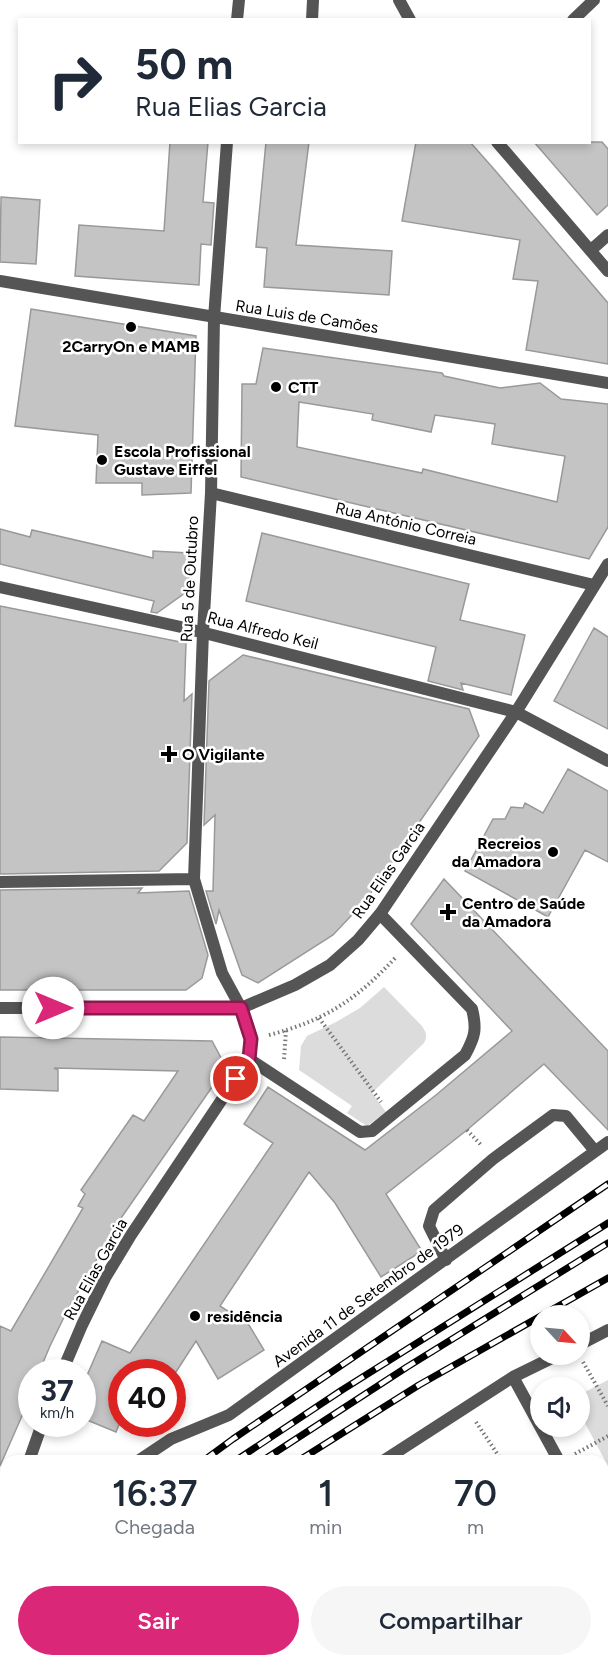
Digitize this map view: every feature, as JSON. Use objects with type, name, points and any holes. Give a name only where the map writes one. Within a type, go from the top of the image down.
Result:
[{"type":"street","points":[[237,18],[239,0]]},
{"type":"street","points":[[312,18],[314,0]]},
{"type":"street","points":[[399,0],[409,18]]},
{"type":"street","points":[[575,18],[594,0]]},
{"type":"street","name":"Rua 5 de Outubro","points":[[227,144],[214,318],[210,494],[194,879],[222,973],[241,1008]]},
{"type":"street","points":[[499,144],[608,271]]},
{"type":"street","points":[[591,250],[608,235]]},
{"type":"street","name":"Rua Luis de Camões","points":[[0,281],[608,382]]},
{"type":"street","name":"Rua António Correia","points":[[210,494],[594,585]]},
{"type":"street","name":"Rua Elias Garcia","points":[[68,1359],[105,1278],[131,1235],[249,1059],[251,1039],[241,1008],[295,985],[330,965],[358,940],[380,914],[516,712],[608,564]]},
{"type":"street","name":"Rua Alfredo Keil","points":[[0,587],[203,632],[516,712],[608,761]]},
{"type":"street","points":[[0,882],[194,879]]},
{"type":"street","points":[[249,1059],[360,1132],[372,1131],[465,1055],[474,1040],[476,1024],[472,1009],[380,914]]},
{"type":"street","points":[[0,1008],[241,1008]]},
{"type":"street","points":[[446,1260],[429,1226],[434,1210],[493,1159],[553,1115],[566,1116],[595,1151]]},
{"type":"street","name":"Avenida 11 de Setembro de 1979","points":[[147,1455],[171,1439],[229,1415],[608,1142]]},
{"type":"street","points":[[590,1339],[608,1330]]},
{"type":"street","points":[[392,1455],[513,1377],[538,1365]]},
{"type":"street","points":[[513,1377],[562,1455]]},
{"type":"street","points":[[30,1455],[37,1437]]},
{"type":"path","points":[[251,1039],[319,1018],[345,1004],[367,987],[409,944]]},
{"type":"path","points":[[319,1018],[392,1115]]},
{"type":"path","points":[[282,1081],[286,1030]]},
{"type":"path","points":[[585,1365],[608,1406]]},
{"type":"path","points":[[466,1407],[498,1455]]},
{"type":"path","points":[[572,1455],[608,1436]]},
{"type":"shaded area","points":[[384,987],[422,1026],[426,1038],[424,1043],[372,1093],[386,1112],[367,1126],[347,1113],[352,1106],[299,1070],[301,1046],[307,1036],[360,1008]]},
{"type":"shaded area","points":[[608,1380],[608,1455],[602,1455],[590,1432],[590,1389]]},
{"type":"building","points":[[602,142],[608,149],[608,205],[597,215],[536,144]]},
{"type":"building","points":[[170,144],[208,144],[203,202],[214,203],[211,245],[201,244],[199,285],[75,276],[79,225],[164,231]]},
{"type":"building","points":[[266,144],[309,144],[296,245],[392,251],[389,295],[264,287],[267,248],[256,247]]},
{"type":"building","points":[[416,144],[472,144],[608,303],[608,364],[526,350],[538,281],[513,279],[520,240],[402,221]]},
{"type":"building","points":[[1,197],[40,200],[36,264],[0,262]]},
{"type":"building","name":"Escola Profissional Gustave Eiffel","points":[[31,309],[196,336],[191,493],[142,495],[142,483],[96,483],[98,435],[15,426]]},
{"type":"building","points":[[263,348],[442,373],[444,376],[500,388],[540,383],[561,399],[608,404],[608,527],[589,559],[241,477],[242,384],[256,384]],"holes":[[[299,402],[373,414],[372,420],[431,432],[435,415],[495,424],[492,444],[565,456],[557,502],[423,469],[422,473],[297,447]]]},
{"type":"building","points":[[0,529],[30,537],[32,530],[153,558],[153,551],[189,553],[189,590],[157,613],[151,612],[154,601],[0,564]]},
{"type":"building","points":[[262,533],[469,584],[460,620],[525,635],[511,695],[461,683],[463,690],[428,681],[436,647],[246,601]]},
{"type":"building","points":[[0,606],[186,643],[184,701],[192,694],[187,843],[159,871],[0,874]]},
{"type":"building","points":[[594,628],[608,637],[608,729],[554,701]]},
{"type":"building","points":[[243,655],[469,709],[479,736],[366,900],[333,935],[258,983],[242,975],[219,910],[216,924],[206,891],[213,891],[215,815],[204,825],[209,681]]},
{"type":"building","name":"Recreios da Amadora","points":[[568,769],[608,791],[608,862],[585,850],[548,917],[465,871],[493,819],[505,819],[511,807],[523,808],[525,803],[543,813]]},
{"type":"building","points":[[444,879],[608,1051],[608,1130],[544,1064],[467,1130],[386,1194],[422,1251],[381,1277],[335,1203],[309,1172],[220,1306],[249,1325],[264,1350],[218,1379],[196,1341],[184,1359],[108,1359],[108,1429],[96,1424],[96,1359],[94,1359],[102,1341],[130,1353],[273,1143],[244,1124],[268,1087],[365,1150],[436,1095],[512,1031],[411,924]]},
{"type":"building","points":[[142,888],[138,893],[189,891],[208,955],[202,978],[186,990],[0,990],[0,890]]},
{"type":"building","points":[[0,1037],[212,1041],[226,1067],[119,1221],[68,1309],[44,1359],[18,1359],[18,1425],[5,1455],[0,1455],[0,1326],[11,1331],[83,1208],[78,1206],[85,1194],[81,1190],[133,1115],[144,1121],[178,1071],[54,1068],[58,1070],[58,1091],[0,1089]]},
{"type":"railway","points":[[211,1455],[608,1184]]},
{"type":"railway","points":[[244,1455],[342,1390],[608,1223]]},
{"type":"railway","points":[[271,1455],[407,1367],[608,1243]]},
{"type":"railway","points":[[308,1455],[419,1385],[608,1278]]},
{"type":"place","name":"2CarryOn e MAMB","points":[[131,327]]},
{"type":"place","name":"CTT","points":[[276,387]]},
{"type":"place","name":"Escola Profissional Gustave Eiffel","points":[[102,460]]},
{"type":"place","name":"O Vigilante","points":[[169,754]]},
{"type":"place","name":"Recreios da Amadora","points":[[553,852]]},
{"type":"place","name":"Centro de Saúde da Amadora","points":[[448,912]]},
{"type":"place","name":"residência","points":[[195,1316]]},
{"type":"route","points":[[53,1008],[241,1008],[251,1039],[249,1059],[236,1079]]}]
